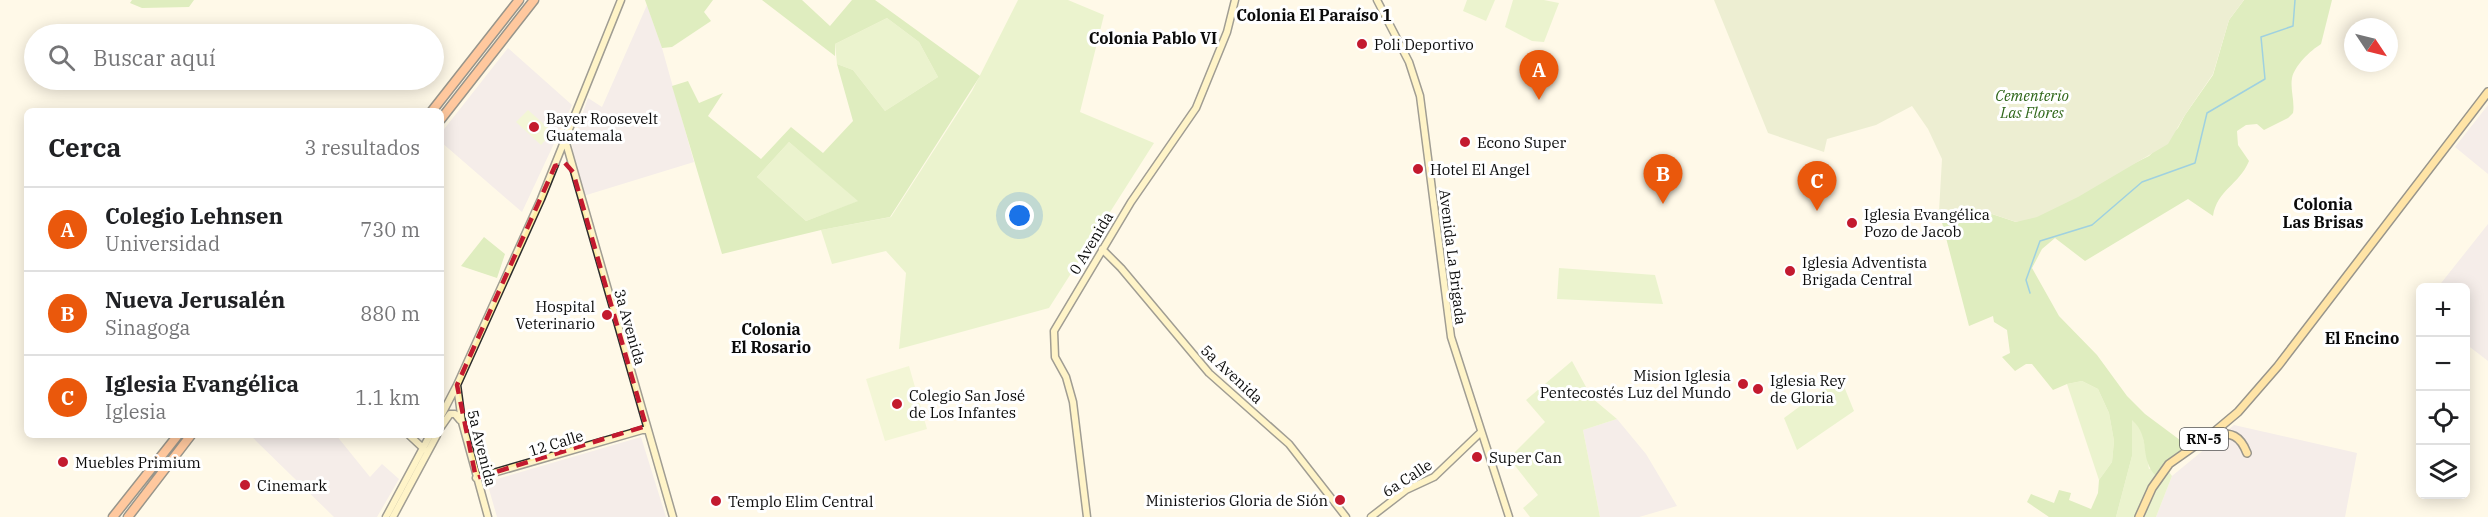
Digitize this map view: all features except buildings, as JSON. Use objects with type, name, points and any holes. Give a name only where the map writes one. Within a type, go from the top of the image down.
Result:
[{"type":"highway","points":[[434,108],[519,0]]},
{"type":"highway","points":[[444,115],[534,0]]},
{"type":"highway","points":[[484,44],[480,56],[481,62],[493,52]]},
{"type":"highway","points":[[116,514],[176,438]]},
{"type":"highway","points":[[128,517],[189,438]]},
{"type":"main road","points":[[444,410],[555,166],[621,0]]},
{"type":"main road","name":"0 Avenida","points":[[1086,517],[1073,402],[1066,376],[1055,357],[1054,331],[1145,181],[1196,108],[1227,32],[1235,0]]},
{"type":"main road","name":"Avenida La Brigada","points":[[1377,0],[1409,63],[1420,96],[1451,337],[1509,517]]},
{"type":"main road","name":"RN-5","points":[[2139,517],[2151,488],[2169,464],[2213,434],[2243,407],[2278,366],[2488,92]]},
{"type":"main road","name":"3a Avenida","points":[[565,142],[645,429],[673,517]]},
{"type":"main road","points":[[555,166],[564,163],[573,172]]},
{"type":"main road","name":"5a Avenida","points":[[1102,249],[1121,268],[1209,373],[1289,444],[1346,517]]},
{"type":"main road","name":"5a Avenida","points":[[457,385],[462,422],[488,517]]},
{"type":"main road","points":[[444,423],[450,414],[455,414],[462,422]]},
{"type":"main road","name":"12 Calle","points":[[476,478],[645,429]]},
{"type":"main road","name":"6a Calle","points":[[1371,517],[1406,490],[1434,477],[1481,432]]},
{"type":"main road","points":[[2213,434],[2235,435],[2241,440],[2247,453]]},
{"type":"main road","points":[[412,438],[425,450]]},
{"type":"main road","points":[[393,517],[429,438]]},
{"type":"main road","points":[[386,517],[425,450],[435,438]]},
{"type":"highlighted area","points":[[565,163],[573,172],[646,426],[476,478],[457,385],[555,166]]},
{"type":"shaded area","points":[[647,5],[662,48],[694,162],[580,197],[572,144],[588,98],[602,107]]},
{"type":"shaded area","name":"Bayer Roosevelt Guatemala","points":[[508,48],[572,105],[522,212],[444,145],[444,129]]},
{"type":"shaded area","points":[[2488,105],[2488,174],[2455,147]]},
{"type":"shaded area","points":[[2488,224],[2488,361],[2470,347],[2470,283],[2441,283]]},
{"type":"shaded area","points":[[1617,419],[1646,454],[1677,506],[1639,517],[1600,517],[1583,430]]},
{"type":"shaded area","points":[[2234,425],[2357,453],[2345,517],[2156,517],[2172,476]]},
{"type":"shaded area","points":[[641,437],[666,517],[497,517],[487,482]]},
{"type":"shaded area","points":[[253,438],[338,438],[370,477],[382,464],[399,479],[377,517],[334,517]]},
{"type":"green space","points":[[132,0],[194,0],[189,7],[142,8],[130,3]]},
{"type":"green space","points":[[645,0],[713,0],[704,12],[711,21],[672,47],[662,48]]},
{"type":"green space","points":[[762,0],[802,0],[830,26],[852,0],[875,0],[980,76],[890,217],[821,230],[722,254],[672,86],[688,81],[699,103],[723,93],[708,116],[761,159],[791,127],[823,153],[853,121],[837,64],[853,70],[885,111],[938,77],[919,42],[887,18],[835,44],[835,56]],"holes":[[[789,142],[858,201],[806,221],[757,177]]]},
{"type":"green space","points":[[1018,0],[1068,0],[1104,15],[1080,112],[1154,143],[1049,308],[899,349],[906,273],[886,251],[832,264],[821,230],[891,217],[972,91]]},
{"type":"green space","points":[[1467,0],[1495,0],[1486,21],[1463,11]]},
{"type":"green space","points":[[1513,0],[1544,0],[1559,3],[1544,42],[1532,41],[1505,27]]},
{"type":"green space","name":"Cementerio Las Flores","points":[[1714,0],[2244,0],[2229,20],[2213,74],[2168,144],[2078,197],[2037,217],[2016,222],[1971,207],[1939,211],[1942,159],[1928,129],[1912,106],[1876,125],[1827,139],[1824,152],[1768,133]]},
{"type":"green space","points":[[2244,0],[2332,0],[2321,44],[2312,50],[2296,68],[2292,78],[2293,113],[2264,130],[2257,124],[2246,125],[2237,131],[2238,145],[2249,161],[2240,176],[2219,200],[2213,216],[2188,199],[2085,261],[2055,238],[2042,249],[2032,268],[2059,316],[2097,355],[2127,396],[2145,414],[2188,446],[2164,465],[2156,476],[2147,462],[2142,434],[2132,420],[2132,456],[2116,517],[2049,517],[2027,502],[2031,494],[2054,503],[2059,490],[2071,493],[2069,500],[2091,509],[2098,493],[2099,480],[2112,462],[2114,441],[2109,413],[2098,389],[2082,381],[2053,390],[2032,364],[2026,364],[2015,371],[2002,357],[2010,353],[2007,330],[1994,322],[1993,316],[1969,326],[1939,211],[1971,207],[2016,222],[2149,156],[2178,128],[2213,75],[2229,20]]},
{"type":"green space","points":[[887,18],[919,42],[938,77],[885,111],[853,70],[837,64],[835,44]]},
{"type":"green space","name":"Bayer Roosevelt Guatemala","points":[[528,110],[553,132],[541,145],[516,122]]},
{"type":"green space","points":[[789,142],[859,201],[806,221],[757,177]]},
{"type":"green space","points":[[484,237],[505,254],[497,278],[461,266]]},
{"type":"green space","points":[[1559,268],[1655,275],[1663,304],[1557,299]]},
{"type":"green space","points":[[1572,361],[1592,398],[1617,419],[1583,430],[1600,517],[1530,517],[1523,508],[1538,495],[1509,458],[1545,422],[1526,400]]},
{"type":"green space","name":"Colegio San José de Los Infantes","points":[[909,366],[927,429],[885,441],[866,379]]},
{"type":"green space","points":[[1841,379],[1854,411],[1797,450],[1784,418]]},
{"type":"green space","points":[[2082,381],[2098,389],[2109,413],[2114,441],[2112,462],[2099,480],[2067,384]]},
{"type":"green space","points":[[2132,419],[2142,431],[2149,469],[2164,465],[2172,476],[2156,517],[2116,517],[2132,456]]},
{"type":"waterway","points":[[2030,293],[2026,280],[2040,241],[2092,225],[2142,182],[2195,163],[2207,113],[2265,79],[2261,37],[2293,26],[2295,0]]},
{"type":"place","name":"Poli Deportivo","points":[[1362,44]]},
{"type":"place","name":"Colegio Lehnsen","points":[[1539,100]]},
{"type":"place","name":"Bayer Roosevelt Guatemala","points":[[534,127]]},
{"type":"place","name":"Econo Super","points":[[1465,142]]},
{"type":"place","name":"Hotel El Angel","points":[[1418,169]]},
{"type":"place","name":"Nueva Jerusalén","points":[[1663,204]]},
{"type":"place","name":"Iglesia Evangélica","points":[[1817,211]]},
{"type":"place","name":"Iglesia Evangélica Pozo de Jacob","points":[[1852,223]]},
{"type":"place","name":"Iglesia Adventista Brigada Central","points":[[1790,271]]},
{"type":"place","name":"Hospital Veterinario","points":[[607,315]]},
{"type":"place","name":"Mision Iglesia Pentecostés Luz del Mundo","points":[[1743,384]]},
{"type":"place","name":"Iglesia Rey de Gloria","points":[[1758,389]]},
{"type":"place","name":"Colegio San José de Los Infantes","points":[[897,404]]},
{"type":"place","name":"Super Can","points":[[1477,457]]},
{"type":"place","name":"Muebles Primium","points":[[63,462]]},
{"type":"place","name":"Cinemark","points":[[245,485]]},
{"type":"place","name":"Ministerios Gloria de Sión","points":[[1340,500]]},
{"type":"place","name":"Templo Elim Central","points":[[716,501]]},
{"type":"district","name":"Colonia El Paraíso 1","points":[[1314,15]]},
{"type":"district","name":"Colonia Pablo VI","points":[[1153,38]]},
{"type":"district","name":"Colonia Las Brisas","points":[[2323,213]]},
{"type":"district","name":"Colonia El Rosario","points":[[771,338]]},
{"type":"district","name":"El Encino","points":[[2362,338]]}]
